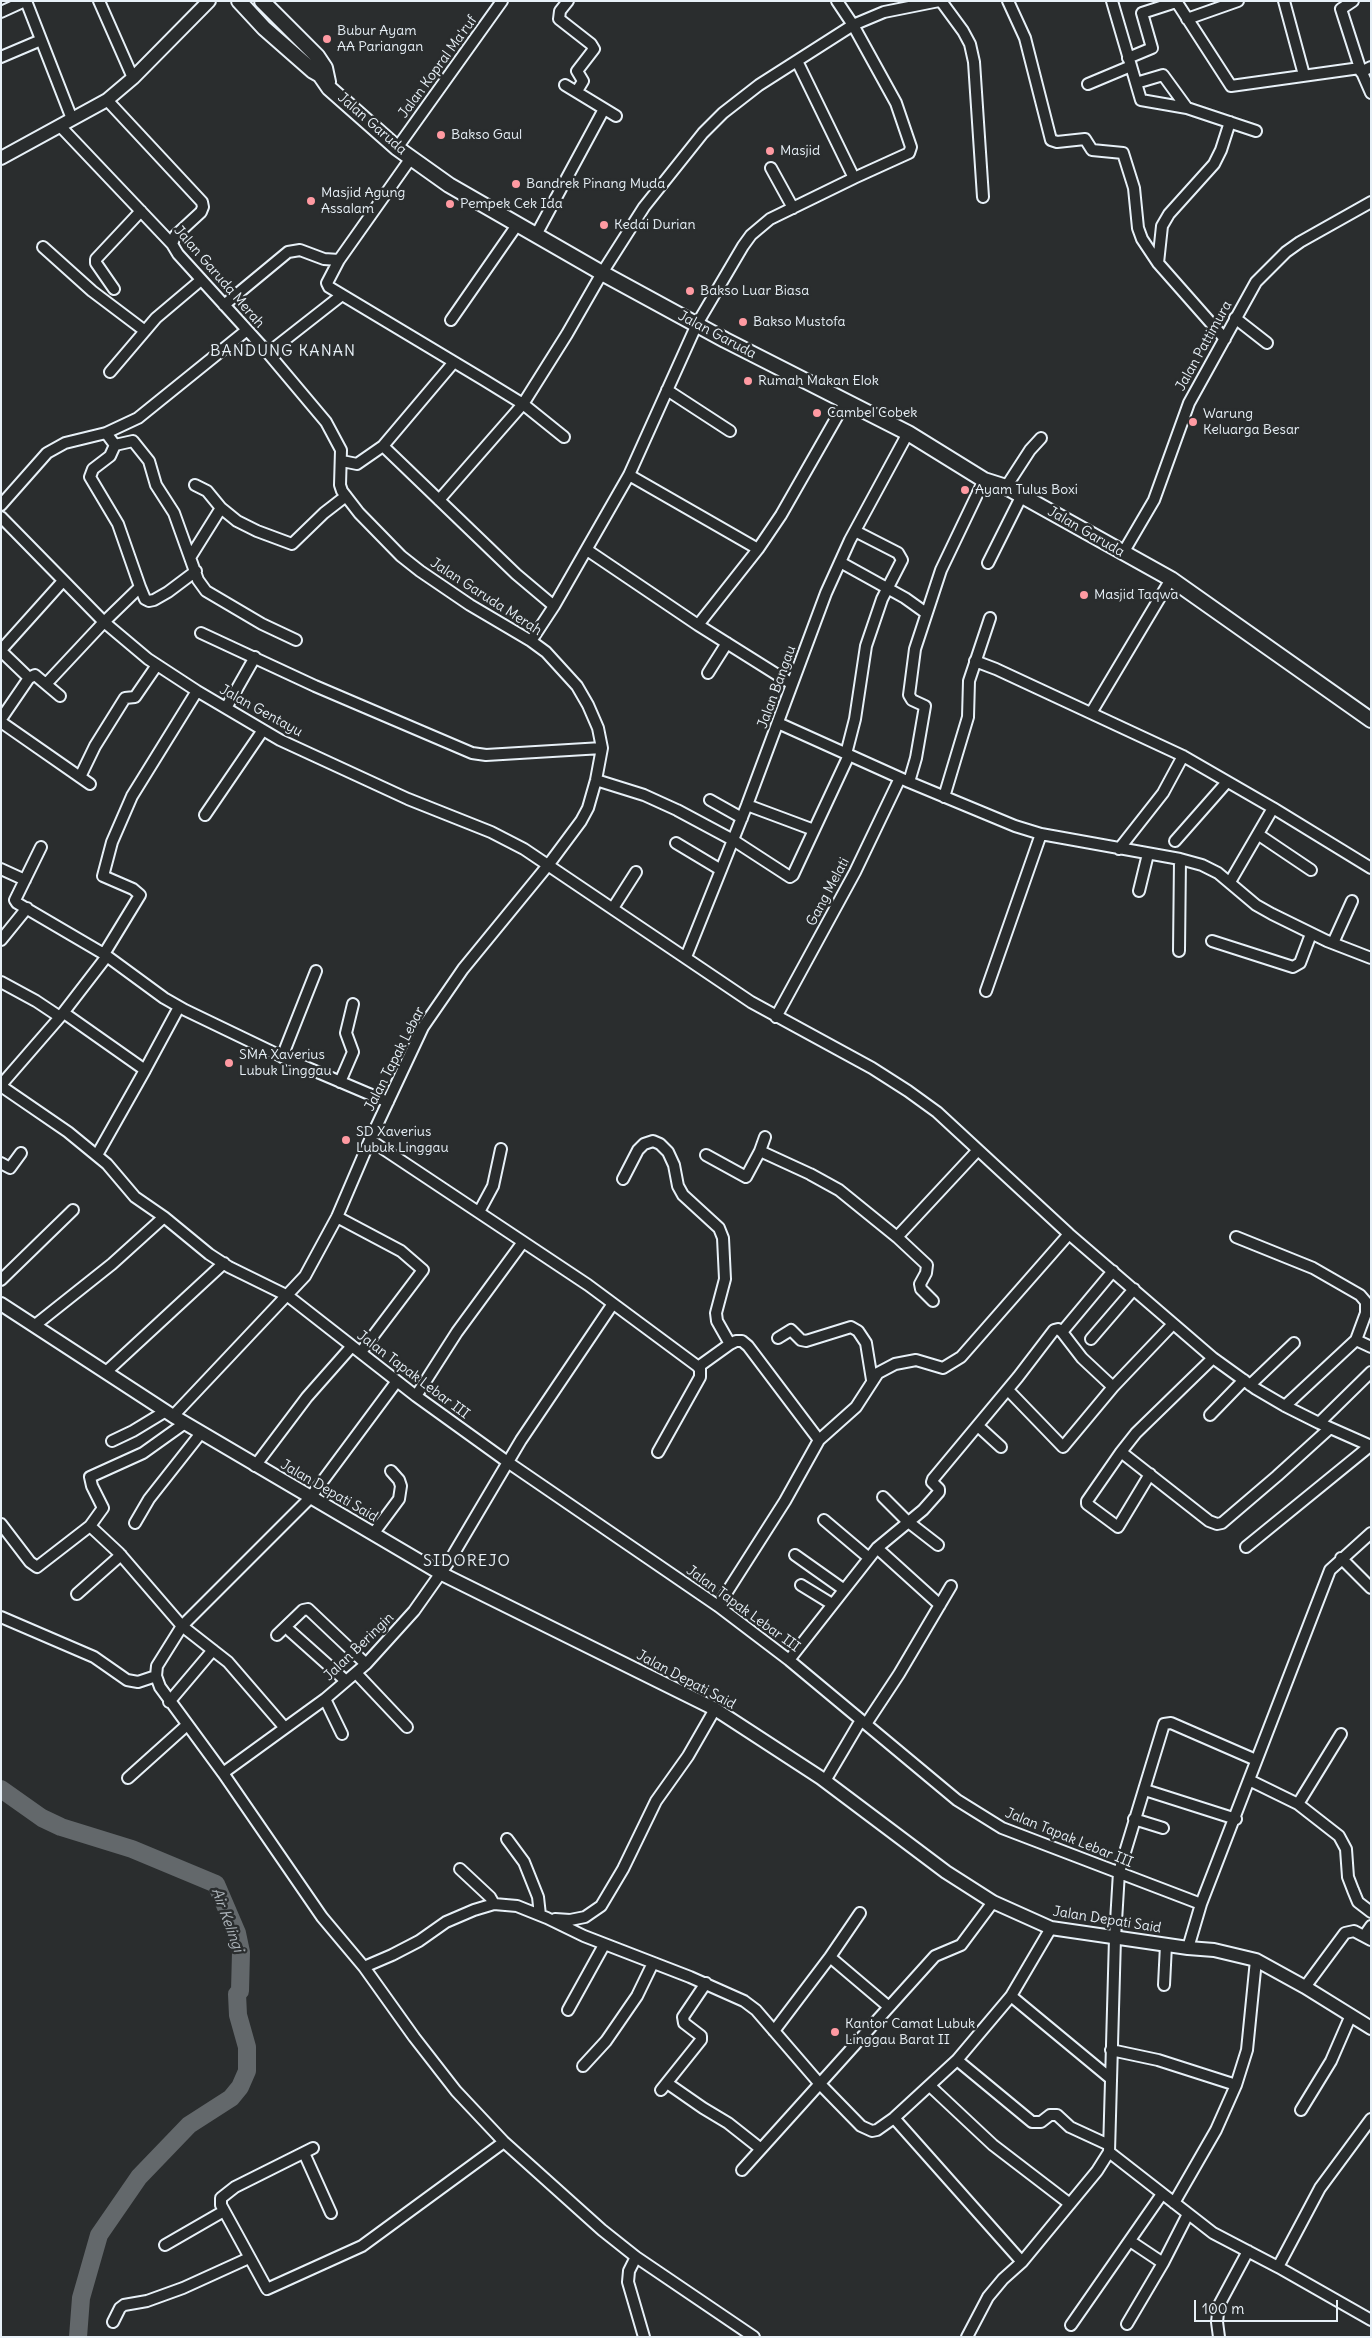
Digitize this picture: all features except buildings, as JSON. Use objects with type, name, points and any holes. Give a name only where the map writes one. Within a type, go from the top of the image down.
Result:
[{"type":"highway","name":"Jalan Garuda","points":[[239,1],[264,28],[320,75],[329,88],[397,148],[449,185],[602,273],[908,433],[984,480],[1006,487],[1022,495],[1123,554],[1172,579],[1371,720]]},
{"type":"highway","name":"Jalan Garuda","points":[[262,1],[317,56],[325,68],[329,88]]},
{"type":"main road","points":[[1,158],[107,100],[133,78],[209,1]]},
{"type":"main road","name":"Jalan Depati Said","points":[[1,1304],[201,1433],[440,1573],[715,1709],[825,1781],[946,1872],[993,1902],[1052,1928],[1114,1938],[1235,1953],[1256,1960],[1305,1987],[1371,2028]]},
{"type":"street","points":[[1,12],[26,1],[72,120]]},
{"type":"street","points":[[98,1],[133,78]]},
{"type":"street","name":"Jalan Kopral Ma'ruf","points":[[397,148],[502,1]]},
{"type":"street","points":[[568,1],[560,11],[559,19],[591,44],[594,49],[577,71],[583,81],[577,91]]},
{"type":"street","points":[[531,641],[554,606],[629,475],[697,324],[751,235],[770,219],[908,153],[911,147],[896,103],[853,25],[837,1]]},
{"type":"street","points":[[438,500],[523,404],[644,207],[703,133],[733,103],[853,25],[884,12],[940,1],[963,31],[970,44],[974,62],[983,197]]},
{"type":"street","points":[[1008,1],[1025,38],[1051,140],[1057,142],[1085,139],[1092,150],[1122,153],[1134,188],[1140,234],[1158,263],[1225,339]]},
{"type":"street","points":[[1112,1],[1141,100],[1187,108],[1227,131],[1256,131]]},
{"type":"street","points":[[1284,1],[1304,75]]},
{"type":"street","points":[[1353,1],[1341,8],[1371,93]]},
{"type":"street","points":[[1088,84],[1152,48],[1142,13],[1176,2],[1231,86],[1304,75],[1364,69]]},
{"type":"street","points":[[1187,19],[1234,2]]},
{"type":"street","points":[[1,57],[41,40]]},
{"type":"street","points":[[797,61],[854,178]]},
{"type":"street","points":[[1136,83],[1163,75],[1187,108]]},
{"type":"street","points":[[565,85],[616,116]]},
{"type":"street","points":[[107,100],[202,202],[203,207],[200,212],[175,236],[172,244]]},
{"type":"street","points":[[536,235],[604,109]]},
{"type":"street","name":"Jalan Garuda Merah","points":[[60,126],[172,244],[178,254],[268,353],[326,422],[338,442],[342,461],[339,479],[346,496],[359,513],[401,556],[470,605],[546,652],[576,686],[588,705],[598,728],[602,748],[588,808],[581,821],[550,864]]},
{"type":"street","points":[[1158,263],[1162,226],[1169,214],[1214,164],[1227,131]]},
{"type":"street","points":[[411,158],[339,260],[327,283],[329,287],[523,404],[564,437]]},
{"type":"street","points":[[771,168],[793,208]]},
{"type":"street","name":"Jalan Pattimura","points":[[1123,554],[1154,500],[1189,403],[1256,282],[1286,252],[1300,242],[1371,202]]},
{"type":"street","points":[[114,289],[96,264],[96,259],[141,211]]},
{"type":"street","points":[[451,320],[517,225]]},
{"type":"street","points":[[43,247],[92,291],[145,331]]},
{"type":"street","points":[[224,306],[288,252],[300,250],[324,259],[339,260]]},
{"type":"street","points":[[110,372],[159,315],[201,280]]},
{"type":"street","points":[[268,353],[342,295]]},
{"type":"street","points":[[1235,318],[1267,343]]},
{"type":"street","points":[[1,505],[37,463],[55,448],[65,443],[106,433],[126,425],[151,410],[247,330]]},
{"type":"street","points":[[342,461],[357,464],[383,446],[454,362]]},
{"type":"street","points":[[667,390],[730,431]]},
{"type":"street","points":[[698,624],[758,549],[781,515],[846,401]]},
{"type":"street","points":[[106,433],[115,445]]},
{"type":"street","name":"Jalan Bangau","points":[[686,957],[742,818],[840,562],[908,433]]},
{"type":"street","points":[[1006,487],[1030,450],[1041,438]]},
{"type":"street","points":[[115,445],[133,441],[150,461],[156,485],[172,508],[202,585],[211,595],[262,624],[296,640]]},
{"type":"street","points":[[115,445],[110,456],[92,469],[90,477],[118,524],[145,599],[149,601],[154,600],[168,592],[196,570]]},
{"type":"street","points":[[383,446],[516,574],[554,606]]},
{"type":"street","points":[[629,475],[758,549]]},
{"type":"street","points":[[840,562],[887,590],[905,598],[926,613],[952,544],[984,480]]},
{"type":"street","points":[[194,485],[207,491],[221,508],[251,528],[292,544],[324,513],[346,496]]},
{"type":"street","points":[[988,563],[1022,495]]},
{"type":"street","points":[[191,556],[221,508]]},
{"type":"street","name":"Jalan Gentayu","points":[[1,518],[104,622],[136,651],[197,691],[263,730],[331,765],[491,832],[550,864],[776,1017],[872,1068],[908,1091],[937,1112],[1070,1234],[1213,1358],[1285,1406],[1319,1424],[1370,1446]]},
{"type":"street","points":[[596,780],[644,794],[733,840],[790,877],[793,876],[847,754],[855,719],[866,646],[887,590],[902,558],[855,531]]},
{"type":"street","points":[[587,550],[792,684]]},
{"type":"street","points":[[1091,713],[1172,579]]},
{"type":"street","points":[[29,678],[1,650],[63,581]]},
{"type":"street","points":[[46,684],[140,587]]},
{"type":"street","name":"Gang Melati","points":[[776,1017],[916,758],[925,706],[909,698],[909,689],[916,649],[926,613]]},
{"type":"street","points":[[944,797],[968,717],[968,688],[990,618]]},
{"type":"street","points":[[201,633],[315,686],[472,753],[486,755],[602,748]]},
{"type":"street","points":[[708,673],[727,643]]},
{"type":"street","points":[[226,708],[255,657]]},
{"type":"street","points":[[975,662],[996,668],[1183,756],[1371,868]]},
{"type":"street","points":[[80,777],[95,746],[124,698],[135,697],[157,665]]},
{"type":"street","points":[[60,696],[35,675],[29,678],[1,720],[90,784]]},
{"type":"street","points":[[1,1085],[62,1015],[106,955],[140,895],[133,889],[102,876],[112,842],[132,796],[197,691]]},
{"type":"street","points":[[778,723],[904,780],[1015,826],[1040,834],[1180,859],[1202,865],[1230,882],[1256,905],[1311,934],[1371,958]]},
{"type":"street","points":[[205,815],[263,730]]},
{"type":"street","points":[[1119,849],[1163,793],[1183,756]]},
{"type":"street","points":[[1175,841],[1228,782]]},
{"type":"street","points":[[710,800],[742,818]]},
{"type":"street","points":[[747,805],[814,830]]},
{"type":"street","points":[[1230,882],[1273,808]]},
{"type":"street","points":[[986,991],[1040,834]]},
{"type":"street","points":[[1259,835],[1311,870]]},
{"type":"street","points":[[676,843],[721,870]]},
{"type":"street","points":[[42,847],[15,901],[106,955],[179,1007],[282,1057],[388,1102]]},
{"type":"street","points":[[1139,891],[1148,854]]},
{"type":"street","points":[[1179,951],[1180,859]]},
{"type":"street","name":"Jalan Tapak Lebar","points":[[112,1441],[170,1414],[306,1276],[337,1217],[370,1140],[423,1027],[463,969],[550,864]]},
{"type":"street","points":[[1,869],[24,880]]},
{"type":"street","points":[[613,908],[636,872]]},
{"type":"street","points":[[1333,943],[1352,901]]},
{"type":"street","points":[[1,940],[27,908]]},
{"type":"street","points":[[1212,941],[1293,967],[1300,963],[1311,934]]},
{"type":"street","points":[[282,1057],[316,971]]},
{"type":"street","points":[[1,982],[62,1015],[145,1070]]},
{"type":"street","points":[[340,1082],[353,1052],[346,1033],[353,1004]]},
{"type":"street","points":[[97,1155],[179,1007]]},
{"type":"street","name":"Jalan Tapak Lebar III","points":[[1,1085],[97,1155],[135,1197],[224,1263],[288,1296],[416,1396],[508,1462],[718,1606],[790,1660],[957,1800],[1002,1828],[1202,1904]]},
{"type":"street","points":[[706,1154],[746,1177],[765,1137]]},
{"type":"street","points":[[370,1140],[588,1285],[612,1305],[698,1367],[700,1377],[658,1452]]},
{"type":"street","points":[[623,1179],[638,1150],[644,1144],[652,1141],[660,1144],[668,1152],[674,1165],[678,1186],[684,1195],[719,1228],[723,1238],[725,1279],[716,1313],[717,1321],[730,1344]]},
{"type":"street","points":[[478,1212],[492,1186],[501,1149]]},
{"type":"street","points":[[897,1236],[978,1150]]},
{"type":"street","points":[[760,1151],[810,1174],[839,1190],[897,1236],[927,1265],[920,1284],[921,1289],[933,1300]]},
{"type":"street","points":[[1,1163],[10,1168],[21,1153]]},
{"type":"street","points":[[1,1280],[73,1210]]},
{"type":"street","points":[[34,1326],[112,1264],[164,1217]]},
{"type":"street","points":[[337,1217],[401,1251],[422,1270],[361,1352]]},
{"type":"street","points":[[718,1606],[785,1501],[819,1440],[856,1407],[872,1380],[888,1367],[904,1361],[921,1360],[943,1368],[961,1357],[1070,1234]]},
{"type":"street","points":[[1236,1237],[1313,1268],[1360,1295],[1367,1306],[1356,1340],[1285,1406]]},
{"type":"street","points":[[416,1396],[457,1332],[523,1242]]},
{"type":"street","points":[[106,1372],[224,1263]]},
{"type":"street","points":[[1062,1332],[1113,1271]]},
{"type":"street","points":[[1091,1339],[1134,1289]]},
{"type":"street","name":"Jalan Beringin","points":[[223,1773],[325,1699],[356,1673],[414,1611],[440,1573],[521,1440],[612,1305]]},
{"type":"street","points":[[1008,1390],[1063,1447],[1113,1387],[1173,1324]]},
{"type":"street","points":[[778,1338],[792,1330],[801,1340],[806,1341],[851,1327],[858,1331],[866,1343],[872,1380]]},
{"type":"street","points":[[790,1660],[843,1589],[877,1548],[907,1521],[923,1510],[939,1492],[940,1490],[932,1482],[933,1479],[1008,1390],[1051,1333],[1057,1329],[1062,1332],[1082,1358],[1113,1387]]},
{"type":"street","points":[[1356,1340],[1371,1347]]},
{"type":"street","points":[[698,1367],[730,1344],[742,1341],[748,1346],[819,1440]]},
{"type":"street","points":[[1210,1415],[1294,1343]]},
{"type":"street","points":[[255,1466],[308,1397],[352,1346]]},
{"type":"street","points":[[1150,1474],[1118,1527],[1090,1508],[1087,1501],[1136,1433],[1213,1358]]},
{"type":"street","points":[[1319,1424],[1371,1372]]},
{"type":"street","points":[[397,1381],[310,1498],[182,1626],[162,1657],[156,1676],[169,1702],[223,1773],[322,1918],[364,1967],[456,2091],[504,2142],[563,2196],[636,2257],[752,2336]]},
{"type":"street","points":[[1,1524],[36,1567],[90,1526],[103,1508],[92,1486],[90,1477],[144,1453],[185,1423]]},
{"type":"street","points":[[978,1426],[1001,1447]]},
{"type":"street","points":[[1121,1452],[1214,1524],[1222,1523],[1330,1428]]},
{"type":"street","points":[[136,1523],[149,1499],[201,1433]]},
{"type":"street","points":[[1246,1547],[1370,1446]]},
{"type":"street","points":[[373,1534],[399,1499],[400,1480],[391,1471]]},
{"type":"street","points":[[883,1497],[907,1521],[938,1545]]},
{"type":"street","points":[[824,1520],[869,1558]]},
{"type":"street","points":[[90,1526],[121,1555],[182,1626],[228,1662],[284,1728]]},
{"type":"street","points":[[1188,1948],[1202,1904],[1236,1819],[1256,1760],[1326,1578],[1330,1570],[1341,1558],[1371,1533]]},
{"type":"street","points":[[877,1548],[940,1605]]},
{"type":"street","points":[[76,1594],[121,1555]]},
{"type":"street","points":[[796,1555],[843,1589]]},
{"type":"street","points":[[1341,1558],[1371,1588]]},
{"type":"street","points":[[801,1585],[832,1604]]},
{"type":"street","points":[[825,1781],[863,1722],[899,1674],[952,1586]]},
{"type":"street","points":[[277,1635],[303,1610],[308,1609],[366,1664]]},
{"type":"street","points":[[1,1617],[94,1657],[127,1680],[138,1682],[156,1676]]},
{"type":"street","points":[[290,1631],[346,1681]]},
{"type":"street","points":[[169,1702],[213,1650]]},
{"type":"street","points":[[356,1673],[407,1727]]},
{"type":"street","points":[[325,1699],[342,1734]]},
{"type":"street","points":[[543,1916],[570,1920],[586,1917],[601,1906],[624,1869],[656,1801],[688,1756],[715,1709]]},
{"type":"street","points":[[967,2337],[988,2297],[1003,2279],[1022,2262],[1097,2171],[1109,2148],[1114,1938],[1119,1872],[1164,1724],[1167,1723],[1256,1760]]},
{"type":"street","points":[[128,1778],[187,1725]]},
{"type":"street","points":[[1298,1804],[1341,1734]]},
{"type":"street","points":[[1249,1780],[1298,1804],[1342,1839],[1346,1849],[1348,1876],[1353,1890],[1358,1902],[1371,1912]]},
{"type":"street","points":[[1145,1790],[1236,1819]]},
{"type":"street","points":[[1134,1819],[1163,1828]]},
{"type":"street","points":[[507,1839],[515,1848],[527,1870],[538,1897],[543,1916]]},
{"type":"street","points":[[460,1869],[490,1897],[494,1904]]},
{"type":"street","points":[[742,2170],[935,1956],[961,1945],[993,1902]]},
{"type":"street","points":[[364,1967],[412,1945],[446,1922],[494,1904],[517,1906],[543,1916],[604,1945],[706,1983],[744,2001],[756,2010],[819,2083],[867,2130],[877,2130],[894,2118],[957,2060],[1011,1996],[1052,1928]]},
{"type":"street","points":[[774,2031],[830,1958],[860,1913]]},
{"type":"street","points":[[1305,1987],[1345,1933],[1354,1930],[1368,1938],[1371,1926]]},
{"type":"street","points":[[568,2010],[604,1945]]},
{"type":"street","points":[[1164,1985],[1166,1945]]},
{"type":"street","points":[[830,1958],[889,2007]]},
{"type":"street","points":[[1174,2203],[1216,2130],[1236,2085],[1246,2050],[1256,1960]]},
{"type":"street","points":[[583,2066],[606,2041],[637,1996],[653,1963]]},
{"type":"street","points":[[706,1983],[683,2017],[684,2023],[701,2036],[701,2040],[664,2086],[728,2123],[761,2149]]},
{"type":"street","points":[[1011,1996],[1110,2078]]},
{"type":"street","points":[[1300,2110],[1331,2061],[1351,2015]]},
{"type":"street","points":[[1111,2050],[1158,2060],[1236,2085]]},
{"type":"street","points":[[957,2060],[1032,2122],[1041,2122],[1050,2115],[1057,2115],[1070,2126],[1109,2148],[1162,2194],[1213,2233],[1278,2267],[1371,2320]]},
{"type":"street","points":[[930,2086],[993,2145],[1070,2204]]},
{"type":"street","points":[[894,2118],[1022,2262]]},
{"type":"street","points":[[1278,2267],[1320,2188],[1371,2119]]},
{"type":"street","points":[[330,2213],[308,2150],[226,2193],[221,2198],[221,2205],[224,2211],[267,2289],[362,2246],[504,2142]]},
{"type":"street","points":[[1071,2325],[1162,2194]]},
{"type":"street","points":[[164,2245],[224,2211]]},
{"type":"street","points":[[1127,2324],[1163,2263],[1188,2214]]},
{"type":"street","points":[[1130,2240],[1163,2263]]},
{"type":"street","points":[[1220,2337],[1217,2322],[1222,2296],[1248,2251]]},
{"type":"street","points":[[636,2257],[629,2271],[628,2282],[644,2337]]},
{"type":"street","points":[[113,2322],[120,2308],[124,2305],[146,2301],[182,2288],[249,2258]]},
{"type":"waterway","name":"Air Kelingi","points":[[1,1789],[42,1818],[61,1827],[132,1849],[216,1884],[237,1933],[241,1952],[240,1991],[237,1994],[238,2015],[247,2047],[247,2071],[240,2087],[231,2098],[189,2125],[139,2177],[99,2235],[81,2298],[78,2337]]},
{"type":"place","name":"Bubur Ayam AA Pariangan","points":[[327,39]]},
{"type":"place","name":"Bakso Gaul","points":[[441,135]]},
{"type":"place","name":"Masjid","points":[[770,151]]},
{"type":"place","name":"Bandrek Pinang Muda","points":[[516,184]]},
{"type":"place","name":"Masjid Agung Assalam","points":[[311,201]]},
{"type":"place","name":"Pempek Cek Ida","points":[[450,204]]},
{"type":"place","name":"Kedai Durian","points":[[604,225]]},
{"type":"place","name":"Bakso Luar Biasa","points":[[690,291]]},
{"type":"place","name":"Bakso Mustofa","points":[[743,322]]},
{"type":"place","name":"Rumah Makan Elok","points":[[748,381]]},
{"type":"place","name":"Cambel Cobek","points":[[817,413]]},
{"type":"place","name":"Warung Keluarga Besar","points":[[1193,422]]},
{"type":"place","name":"Ayam Tulus Boxi","points":[[965,490]]},
{"type":"place","name":"Masjid Taqwa","points":[[1084,595]]},
{"type":"place","name":"SMA Xaverius Lubuk Linggau","points":[[229,1063]]},
{"type":"place","name":"SD Xaverius Lubuk Linggau","points":[[346,1140]]},
{"type":"place","name":"Kantor Camat Lubuk Linggau Barat II","points":[[835,2032]]},
{"type":"district","name":"BANDUNG KANAN","points":[[283,351]]},
{"type":"district","name":"SIDOREJO","points":[[467,1561]]}]
